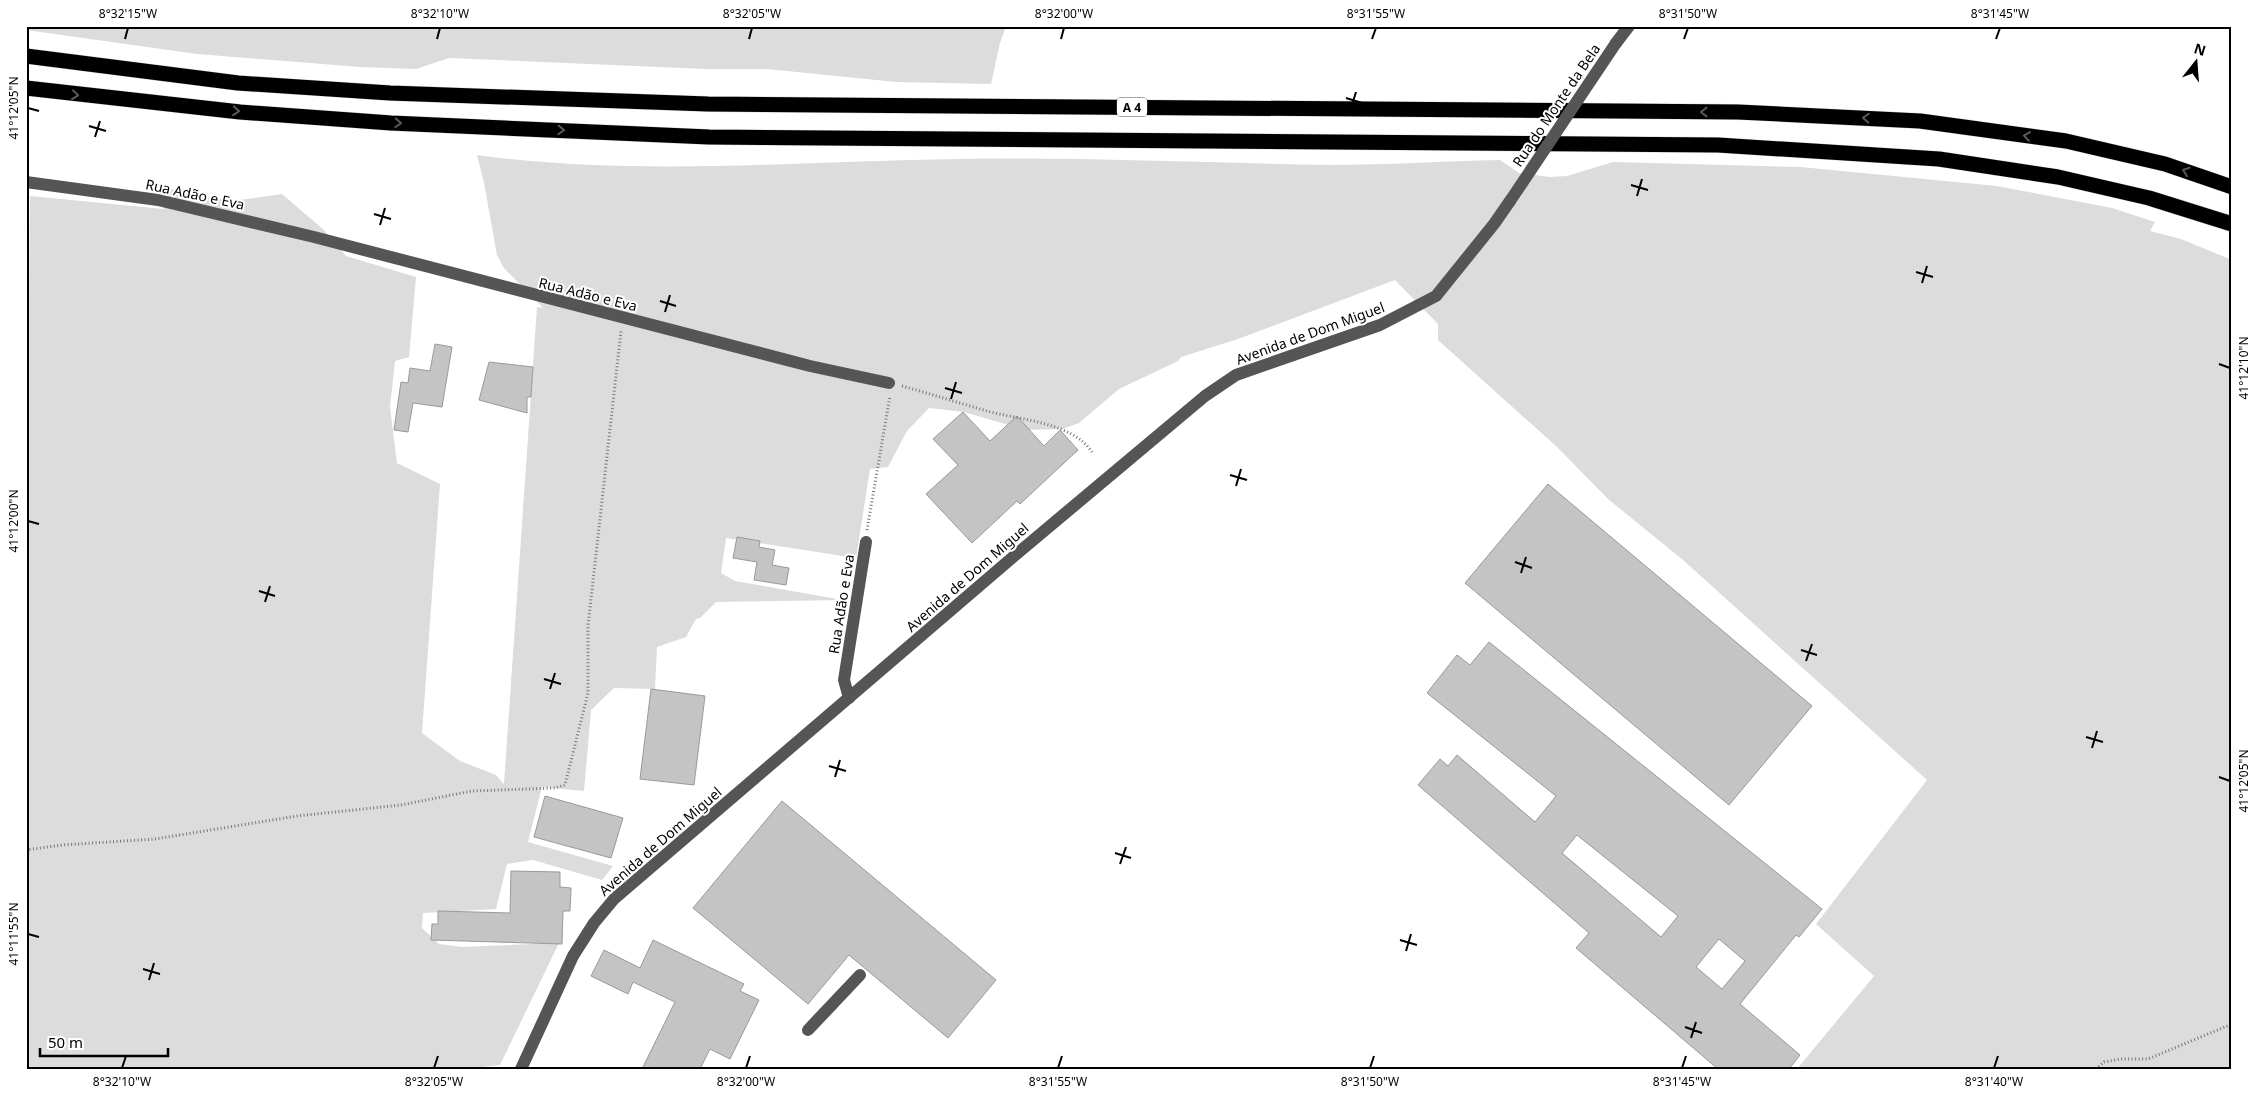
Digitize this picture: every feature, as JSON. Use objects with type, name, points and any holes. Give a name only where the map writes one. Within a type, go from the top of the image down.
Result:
[{"type":"highway","name":"A 4","points":[[26,56],[238,83],[400,94],[708,104],[1738,112],[1920,121],[2066,141],[2165,164],[2232,187]]},
{"type":"highway","points":[[26,88],[240,112],[391,123],[709,137],[1718,145],[1939,160],[2058,177],[2150,198],[2232,224]]},
{"type":"street","name":"Rua do Monte da Bela","points":[[1510,201],[1629,26]]},
{"type":"street","name":"Rua Adão e Eva","points":[[26,182],[158,200],[314,237],[810,366],[889,383]]},
{"type":"street","name":"Avenida de Dom Miguel","points":[[521,1069],[573,956],[594,923],[614,899],[1205,396],[1236,375],[1380,325],[1436,296],[1494,224],[1510,201]]},
{"type":"street","name":"Rua Adão e Eva","points":[[849,698],[844,680],[866,542]]},
{"type":"street","points":[[808,1030],[860,975]]},
{"type":"path","points":[[26,850],[62,845],[156,839],[297,816],[401,805],[472,791],[555,788],[565,785],[588,693],[588,626],[622,318]]},
{"type":"path","points":[[889,383],[988,412],[1054,427],[1086,442],[1092,452]]},
{"type":"path","name":"Rua Adão e Eva","points":[[866,542],[890,393],[889,383]]},
{"type":"path","points":[[2096,1069],[2104,1062],[2120,1059],[2148,1059],[2232,1024]]},
{"type":"shaded area","points":[[26,26],[1006,26],[1000,43],[991,84],[896,82],[767,69],[705,69],[449,58],[416,69],[360,67],[197,54],[26,30]]},
{"type":"shaded area","points":[[477,155],[537,162],[657,166],[1006,159],[1099,159],[1330,165],[1500,160],[1519,173],[1550,177],[1567,176],[1613,162],[1801,167],[1997,186],[2112,208],[2155,222],[2150,231],[2181,239],[2232,260],[2232,1069],[1797,1069],[1874,976],[1816,924],[1927,780],[1683,560],[1608,499],[1557,447],[1438,340],[1438,324],[1395,280],[1238,339],[1181,357],[1178,361],[1119,389],[1079,423],[1063,429],[1026,430],[964,412],[929,408],[907,431],[888,467],[870,469],[856,558],[726,538],[721,573],[735,581],[843,600],[716,602],[700,618],[696,619],[686,637],[657,647],[655,689],[614,688],[591,710],[584,791],[542,787],[528,842],[613,866],[602,880],[533,860],[507,864],[496,909],[423,913],[422,928],[439,944],[462,947],[559,943],[500,1065],[463,1069],[26,1069],[26,307],[29,308],[30,196],[164,209],[158,187],[232,201],[282,194],[324,230],[346,256],[416,277],[409,357],[395,361],[390,407],[397,463],[440,484],[422,733],[460,761],[496,775],[504,784],[537,307],[543,308],[504,268],[497,255]]},
{"type":"building","points":[[435,344],[452,347],[442,407],[413,403],[408,432],[394,430],[401,382],[408,383],[410,368],[430,371]]},
{"type":"building","points":[[489,362],[533,367],[531,397],[527,397],[527,413],[479,400]]},
{"type":"building","points":[[963,412],[990,441],[1017,416],[1044,446],[1060,430],[1078,450],[1020,504],[1017,501],[972,543],[926,494],[958,465],[933,439]]},
{"type":"building","points":[[1548,484],[1812,706],[1729,805],[1465,583]]},
{"type":"building","points":[[737,537],[760,541],[759,547],[775,550],[772,565],[789,568],[786,585],[754,580],[757,562],[733,558]]},
{"type":"building","points":[[1489,642],[1822,909],[1799,937],[1796,935],[1740,1004],[1800,1055],[1789,1069],[1718,1069],[1576,948],[1589,933],[1418,785],[1440,759],[1448,766],[1457,755],[1535,822],[1556,796],[1427,693],[1457,655],[1470,665]],"holes":[[[1577,835],[1678,916],[1661,937],[1562,853]],[[1719,939],[1745,961],[1722,989],[1696,967]]]},
{"type":"building","points":[[651,689],[705,696],[694,785],[640,779]]},
{"type":"building","points":[[545,796],[623,818],[611,858],[534,837]]},
{"type":"building","points":[[782,801],[996,980],[948,1038],[849,955],[808,1004],[693,908]]},
{"type":"building","points":[[511,871],[560,872],[560,887],[571,888],[570,911],[563,911],[562,944],[431,940],[432,924],[438,924],[438,911],[510,913]]},
{"type":"building","points":[[653,940],[744,984],[740,991],[759,1000],[730,1059],[710,1049],[700,1069],[642,1069],[675,1002],[633,982],[628,994],[591,976],[604,950],[640,968]]}]
